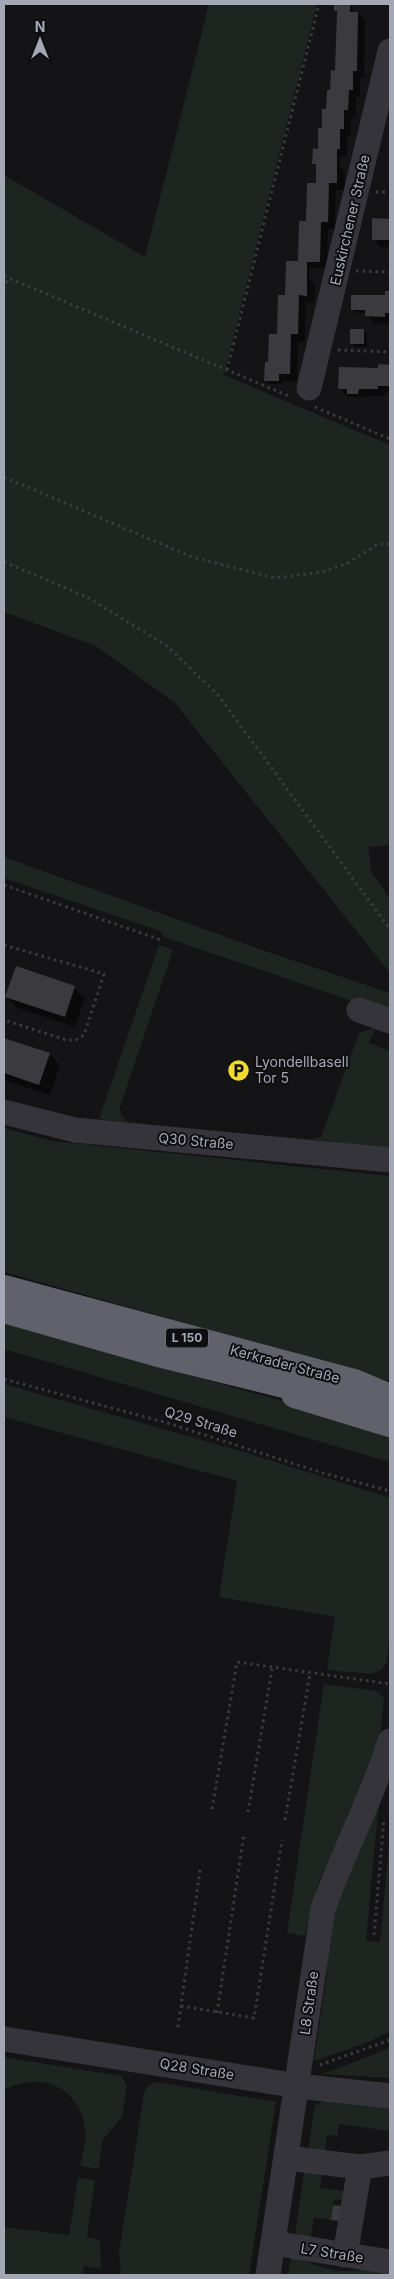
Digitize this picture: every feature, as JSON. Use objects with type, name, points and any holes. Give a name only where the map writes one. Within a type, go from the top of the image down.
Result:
[{"type":"highway","name":"Kerkrader Straße","points":[[4,1289],[354,1383],[390,1398]]},
{"type":"highway","name":"Kerkrader Straße","points":[[4,1310],[162,1354],[390,1410]]},
{"type":"highway","points":[[162,1354],[390,1423]]},
{"type":"highway","points":[[354,1383],[390,1392]]},
{"type":"street","name":"Euskirchener Straße","points":[[307,398],[339,271],[390,51]]},
{"type":"street","points":[[360,1010],[390,1021]]},
{"type":"street","name":"Q30 Straße","points":[[4,1112],[75,1130],[390,1160]]},
{"type":"street","name":"L8 Straße","points":[[268,2275],[323,1910],[332,1884],[380,1774],[390,1741]]},
{"type":"street","name":"Q28 Straße","points":[[4,2038],[299,2079],[390,2096]]},
{"type":"street","points":[[287,2158],[360,2167],[390,2163]]},
{"type":"street","points":[[345,2255],[360,2167]]},
{"type":"street","name":"L7 Straße","points":[[273,2243],[390,2262]]},
{"type":"path","points":[[228,370],[319,4]]},
{"type":"path","points":[[339,271],[390,272]]},
{"type":"path","points":[[4,290],[6,277],[228,370],[307,398],[390,439]]},
{"type":"path","points":[[319,350],[390,352]]},
{"type":"path","points":[[4,477],[192,557],[274,578],[322,572],[348,563],[378,544],[390,544]]},
{"type":"path","points":[[4,562],[87,597],[167,646],[218,695],[390,929]]},
{"type":"path","points":[[4,885],[161,940]]},
{"type":"path","points":[[4,945],[104,974],[84,1035],[76,1040],[66,1040],[4,1020]]},
{"type":"path","name":"Q29 Straße","points":[[4,1379],[164,1422],[323,1473],[390,1491]]},
{"type":"path","points":[[212,1808],[237,1662],[272,1669],[390,1684]]},
{"type":"path","points":[[248,1812],[272,1669]]},
{"type":"path","points":[[285,1820],[310,1674]]},
{"type":"path","points":[[374,1935],[385,1812]]},
{"type":"path","points":[[218,2013],[244,1834]]},
{"type":"path","points":[[182,2006],[254,2018],[282,1840]]},
{"type":"path","points":[[178,2028],[200,1870]]},
{"type":"path","points":[[299,2079],[390,2040]]},
{"type":"shaded area","points":[[209,4],[317,4],[224,375],[390,445],[390,845],[368,847],[372,873],[390,899],[390,973],[175,703],[96,646],[4,612],[4,175],[145,257]]},
{"type":"shaded area","points":[[4,857],[268,952],[390,993],[390,1014],[176,941],[162,936],[163,932],[4,878]]},
{"type":"shaded area","points":[[159,945],[173,950],[120,1107],[121,1115],[128,1122],[99,1119]]},
{"type":"shaded area","points":[[376,1027],[369,1043],[390,1051],[390,1148],[380,1149],[311,1139],[321,1137],[359,1033]]},
{"type":"shaded area","points":[[4,1128],[52,1141],[390,1176],[390,1381],[4,1272]]},
{"type":"shaded area","points":[[4,1323],[382,1429],[390,1432],[390,1459],[386,1461],[4,1349]]},
{"type":"shaded area","points":[[4,1384],[244,1452],[390,1498],[390,1629],[387,1662],[381,1670],[371,1674],[327,1670],[335,1617],[219,1597],[237,1481],[4,1417]]},
{"type":"shaded area","points":[[324,1684],[376,1691],[384,1698],[380,1736],[372,1761],[318,1884],[305,1936],[287,1933]]},
{"type":"shaded area","points":[[379,1799],[366,1941],[380,1942],[390,1832],[390,2032],[363,2044],[314,2061],[327,1972],[324,1958],[341,1886]]},
{"type":"shaded area","points":[[390,2048],[390,2078],[323,2074]]},
{"type":"shaded area","points":[[4,2057],[121,2076],[127,2086],[122,2117],[102,2141],[99,2169],[80,2166],[85,2132],[82,2116],[68,2094],[57,2087],[45,2083],[32,2082],[18,2084],[4,2090]]},
{"type":"shaded area","points":[[156,2082],[276,2102],[249,2275],[121,2275],[119,2253],[144,2093],[148,2086]]},
{"type":"shaded area","points":[[326,2100],[390,2104],[390,2131],[339,2124],[337,2136],[327,2135],[325,2152],[308,2150],[315,2105]]},
{"type":"shaded area","points":[[304,2172],[322,2174],[320,2188],[343,2191],[342,2200],[334,2199],[331,2220],[314,2218],[311,2237],[295,2235]]},
{"type":"shaded area","points":[[78,2178],[95,2180],[87,2237],[100,2240],[101,2269],[84,2266],[82,2275],[4,2275],[4,2227],[69,2235]]},
{"type":"shaded area","points":[[296,2256],[333,2270],[346,2271],[379,2268],[390,2269],[390,2275],[288,2275],[291,2258]]},
{"type":"building","points":[[334,4],[350,4],[350,12],[358,12],[357,71],[353,71],[353,90],[349,90],[348,110],[344,110],[344,129],[340,129],[340,149],[337,149],[337,183],[329,183],[328,222],[321,222],[320,262],[307,262],[307,296],[299,295],[298,334],[291,334],[290,374],[279,374],[279,381],[264,381],[265,362],[268,362],[269,334],[277,334],[278,295],[285,295],[286,261],[298,261],[299,221],[306,221],[307,183],[316,183],[316,164],[312,164],[313,148],[318,149],[318,128],[322,128],[322,109],[326,109],[327,90],[330,90],[331,70],[335,71],[337,11],[334,11]]},
{"type":"building","points":[[372,218],[390,219],[390,240],[372,240]]},
{"type":"building","points":[[385,291],[390,291],[390,313],[385,313],[385,317],[365,316],[365,310],[351,310],[351,295],[385,295]]},
{"type":"building","points":[[350,329],[364,329],[364,344],[350,344]]},
{"type":"building","points":[[378,364],[390,365],[390,386],[378,386],[378,389],[359,389],[358,394],[347,394],[347,389],[338,389],[339,367],[378,368]]},
{"type":"building","points":[[16,966],[75,986],[65,1017],[5,997]]},
{"type":"building","points":[[4,1038],[50,1053],[39,1085],[4,1073]]},
{"type":"building","points":[[333,2205],[341,2206],[339,2221],[331,2220]]},
{"type":"place","name":"Lyondellbasell Tor 5","points":[[239,1070]]}]
